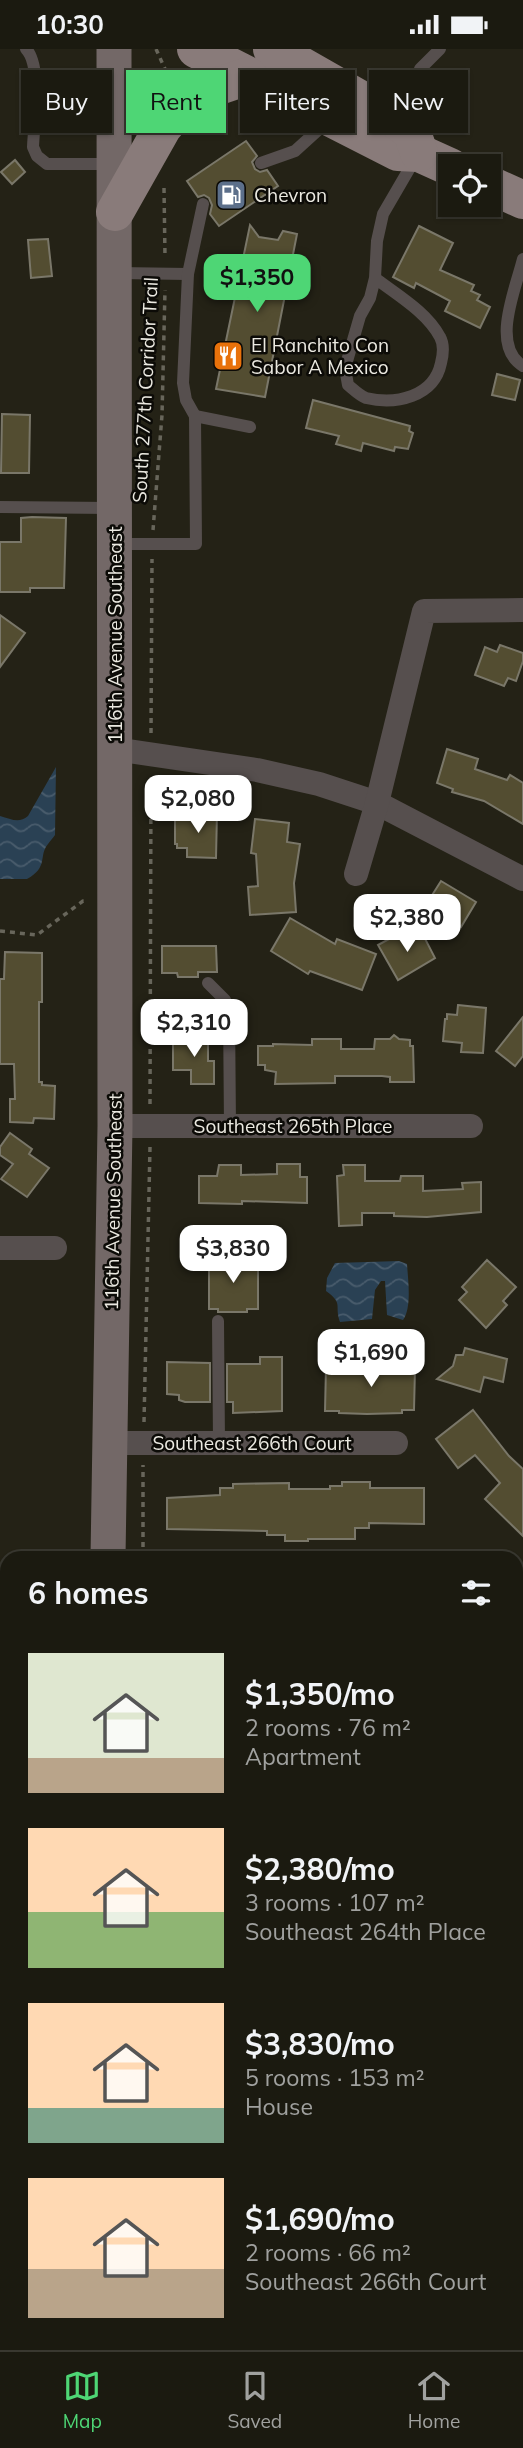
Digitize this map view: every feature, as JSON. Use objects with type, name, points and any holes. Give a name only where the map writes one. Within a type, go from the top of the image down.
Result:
[{"type":"main road","name":"116th Avenue Southeast","points":[[108,1551],[115,1126],[114,49]]},
{"type":"main road","points":[[196,49],[277,59],[369,106]]},
{"type":"main road","points":[[115,212],[163,127],[183,104],[204,91],[277,59]]},
{"type":"main road","points":[[355,130],[398,152],[434,160]]},
{"type":"main road","points":[[413,133],[434,160]]},
{"type":"main road","points":[[501,190],[523,200]]},
{"type":"street","points":[[356,874],[377,803],[424,611],[523,610]]},
{"type":"street","points":[[115,749],[257,770],[319,784],[377,803],[523,879]]},
{"type":"street","name":"Southeast 265th Place","points":[[115,1126],[471,1126]]},
{"type":"street","points":[[0,1248],[55,1248]]},
{"type":"street","name":"Southeast 266th Court","points":[[108,1443],[396,1443]]},
{"type":"lane","points":[[26,49],[31,54],[35,68],[33,147],[37,156],[47,163],[115,163]]},
{"type":"lane","points":[[420,70],[440,49]]},
{"type":"lane","points":[[261,163],[295,151],[315,133]]},
{"type":"lane","points":[[375,278],[425,317],[441,338],[443,355],[439,373],[421,394],[397,400],[364,397],[348,386],[345,368],[360,316],[370,298],[375,278],[377,241],[383,214],[434,160]]},
{"type":"lane","points":[[115,544],[196,544],[195,416],[186,400],[183,383],[188,274],[203,204]]},
{"type":"lane","points":[[523,259],[506,335],[511,355],[523,366]]},
{"type":"lane","points":[[115,274],[188,274]]},
{"type":"lane","points":[[195,416],[250,427]]},
{"type":"lane","points":[[0,507],[115,508]]},
{"type":"lane","points":[[208,982],[225,1000],[229,1010],[230,1126]]},
{"type":"lane","points":[[218,1321],[219,1443]]},
{"type":"path","points":[[155,49],[165,70]]},
{"type":"path","name":"South 277th Corridor Trail","points":[[143,1551],[150,1126],[152,544],[162,415],[165,274],[163,181]]},
{"type":"path","points":[[0,931],[37,935],[83,901],[115,902]]},
{"type":"water","points":[[56,767],[55,835],[45,848],[41,866],[27,879],[0,879],[0,816],[18,820],[28,816]]},
{"type":"water","points":[[399,1261],[407,1264],[408,1278],[408,1301],[403,1320],[387,1315],[385,1281],[381,1281],[375,1290],[372,1319],[340,1322],[337,1302],[326,1291],[327,1278],[335,1263]]},
{"type":"building","name":"Chevron","points":[[246,141],[257,156],[252,162],[255,169],[260,172],[267,170],[278,186],[219,226],[210,214],[212,205],[209,198],[204,195],[198,197],[187,181]]},
{"type":"building","points":[[15,160],[25,172],[12,184],[1,172]]},
{"type":"building","points":[[250,225],[259,237],[278,240],[283,231],[297,234],[265,397],[216,389]]},
{"type":"building","points":[[419,226],[453,243],[440,270],[474,285],[471,291],[480,295],[477,300],[490,307],[480,328],[445,311],[450,301],[416,283],[414,288],[393,277]]},
{"type":"building","points":[[48,239],[52,276],[31,278],[28,240]]},
{"type":"building","points":[[497,374],[520,380],[515,400],[492,395]]},
{"type":"building","points":[[313,400],[410,426],[409,431],[413,433],[408,449],[395,447],[394,451],[363,443],[361,451],[336,444],[339,436],[306,428]]},
{"type":"building","points":[[2,414],[30,415],[29,473],[1,473]]},
{"type":"building","points":[[21,518],[66,518],[64,588],[30,588],[30,592],[0,592],[0,542],[21,542]]},
{"type":"building","points":[[0,615],[25,633],[0,667]]},
{"type":"building","points":[[500,645],[523,653],[516,681],[508,678],[504,686],[475,675],[485,647],[497,652]]},
{"type":"building","points":[[447,749],[478,759],[475,769],[507,780],[510,775],[523,783],[523,824],[484,801],[452,792],[453,789],[437,783]]},
{"type":"building","points":[[196,811],[217,812],[216,858],[187,857],[187,848],[177,848],[175,844],[175,820],[196,820]]},
{"type":"building","points":[[255,819],[289,823],[287,842],[300,844],[294,883],[296,912],[250,915],[248,887],[258,886],[256,854],[251,853]]},
{"type":"building","points":[[441,881],[476,902],[461,927],[453,922],[447,933],[424,919],[434,902],[429,900]]},
{"type":"building","points":[[290,918],[335,944],[337,939],[376,954],[362,990],[310,971],[308,974],[271,951]]},
{"type":"building","points":[[419,927],[435,958],[398,980],[378,945],[400,933],[407,947]]},
{"type":"building","points":[[162,946],[216,946],[217,972],[198,972],[198,977],[178,977],[177,973],[162,973]]},
{"type":"building","points":[[5,952],[42,953],[39,1082],[42,1082],[42,1085],[55,1086],[54,1119],[34,1118],[33,1123],[10,1122],[10,1099],[15,1099],[14,1064],[0,1064],[0,979],[4,979]]},
{"type":"building","points":[[458,1005],[486,1008],[483,1053],[461,1052],[462,1043],[443,1041],[447,1014],[457,1015]]},
{"type":"building","points":[[523,1017],[523,1056],[515,1066],[496,1051]]},
{"type":"building","points":[[394,1035],[399,1039],[410,1040],[410,1046],[413,1046],[414,1082],[390,1082],[390,1077],[382,1076],[335,1076],[335,1083],[275,1084],[276,1072],[265,1070],[265,1065],[258,1065],[258,1046],[312,1045],[312,1039],[341,1039],[341,1049],[374,1049],[375,1039],[390,1039]]},
{"type":"building","points":[[173,1036],[208,1037],[208,1061],[214,1061],[214,1084],[191,1084],[191,1070],[173,1070]]},
{"type":"building","points":[[10,1133],[32,1149],[29,1154],[49,1168],[27,1197],[1,1179],[13,1164],[0,1155],[0,1147]]},
{"type":"building","points":[[277,1164],[300,1164],[300,1177],[307,1177],[307,1203],[199,1203],[199,1176],[217,1176],[219,1165],[241,1165],[241,1175],[277,1174]]},
{"type":"building","points":[[343,1165],[365,1165],[365,1181],[400,1181],[401,1176],[423,1176],[423,1191],[463,1189],[462,1183],[481,1182],[481,1212],[427,1217],[362,1213],[362,1225],[339,1226],[337,1176],[344,1175]]},
{"type":"building","points":[[209,1259],[258,1259],[258,1309],[247,1309],[247,1312],[218,1312],[218,1309],[209,1309]]},
{"type":"building","points":[[487,1260],[516,1287],[503,1301],[507,1305],[486,1328],[459,1300],[467,1292],[462,1287]]},
{"type":"building","points":[[465,1348],[507,1359],[503,1382],[484,1377],[480,1392],[437,1379],[453,1366],[456,1355],[463,1355]]},
{"type":"building","points":[[260,1357],[282,1357],[282,1411],[233,1413],[233,1402],[227,1402],[227,1364],[260,1364]]},
{"type":"building","points":[[388,1357],[407,1357],[407,1368],[415,1368],[414,1410],[367,1414],[325,1411],[326,1367],[388,1367]]},
{"type":"building","points":[[167,1362],[210,1363],[210,1402],[185,1402],[179,1400],[179,1395],[167,1394]]},
{"type":"building","points":[[473,1410],[509,1456],[523,1469],[523,1536],[485,1499],[500,1483],[475,1455],[458,1468],[436,1439]]},
{"type":"building","points":[[342,1482],[370,1482],[370,1488],[424,1488],[424,1524],[369,1523],[369,1528],[355,1528],[355,1539],[308,1541],[285,1541],[285,1535],[267,1535],[267,1531],[167,1529],[167,1498],[220,1495],[220,1488],[233,1488],[233,1484],[289,1483],[289,1489],[330,1489],[330,1486],[342,1486]]},
{"type":"place","name":"Chevron","points":[[231,195]]},
{"type":"place","name":"El Ranchito Con Sabor A Mexico","points":[[228,356]]}]
